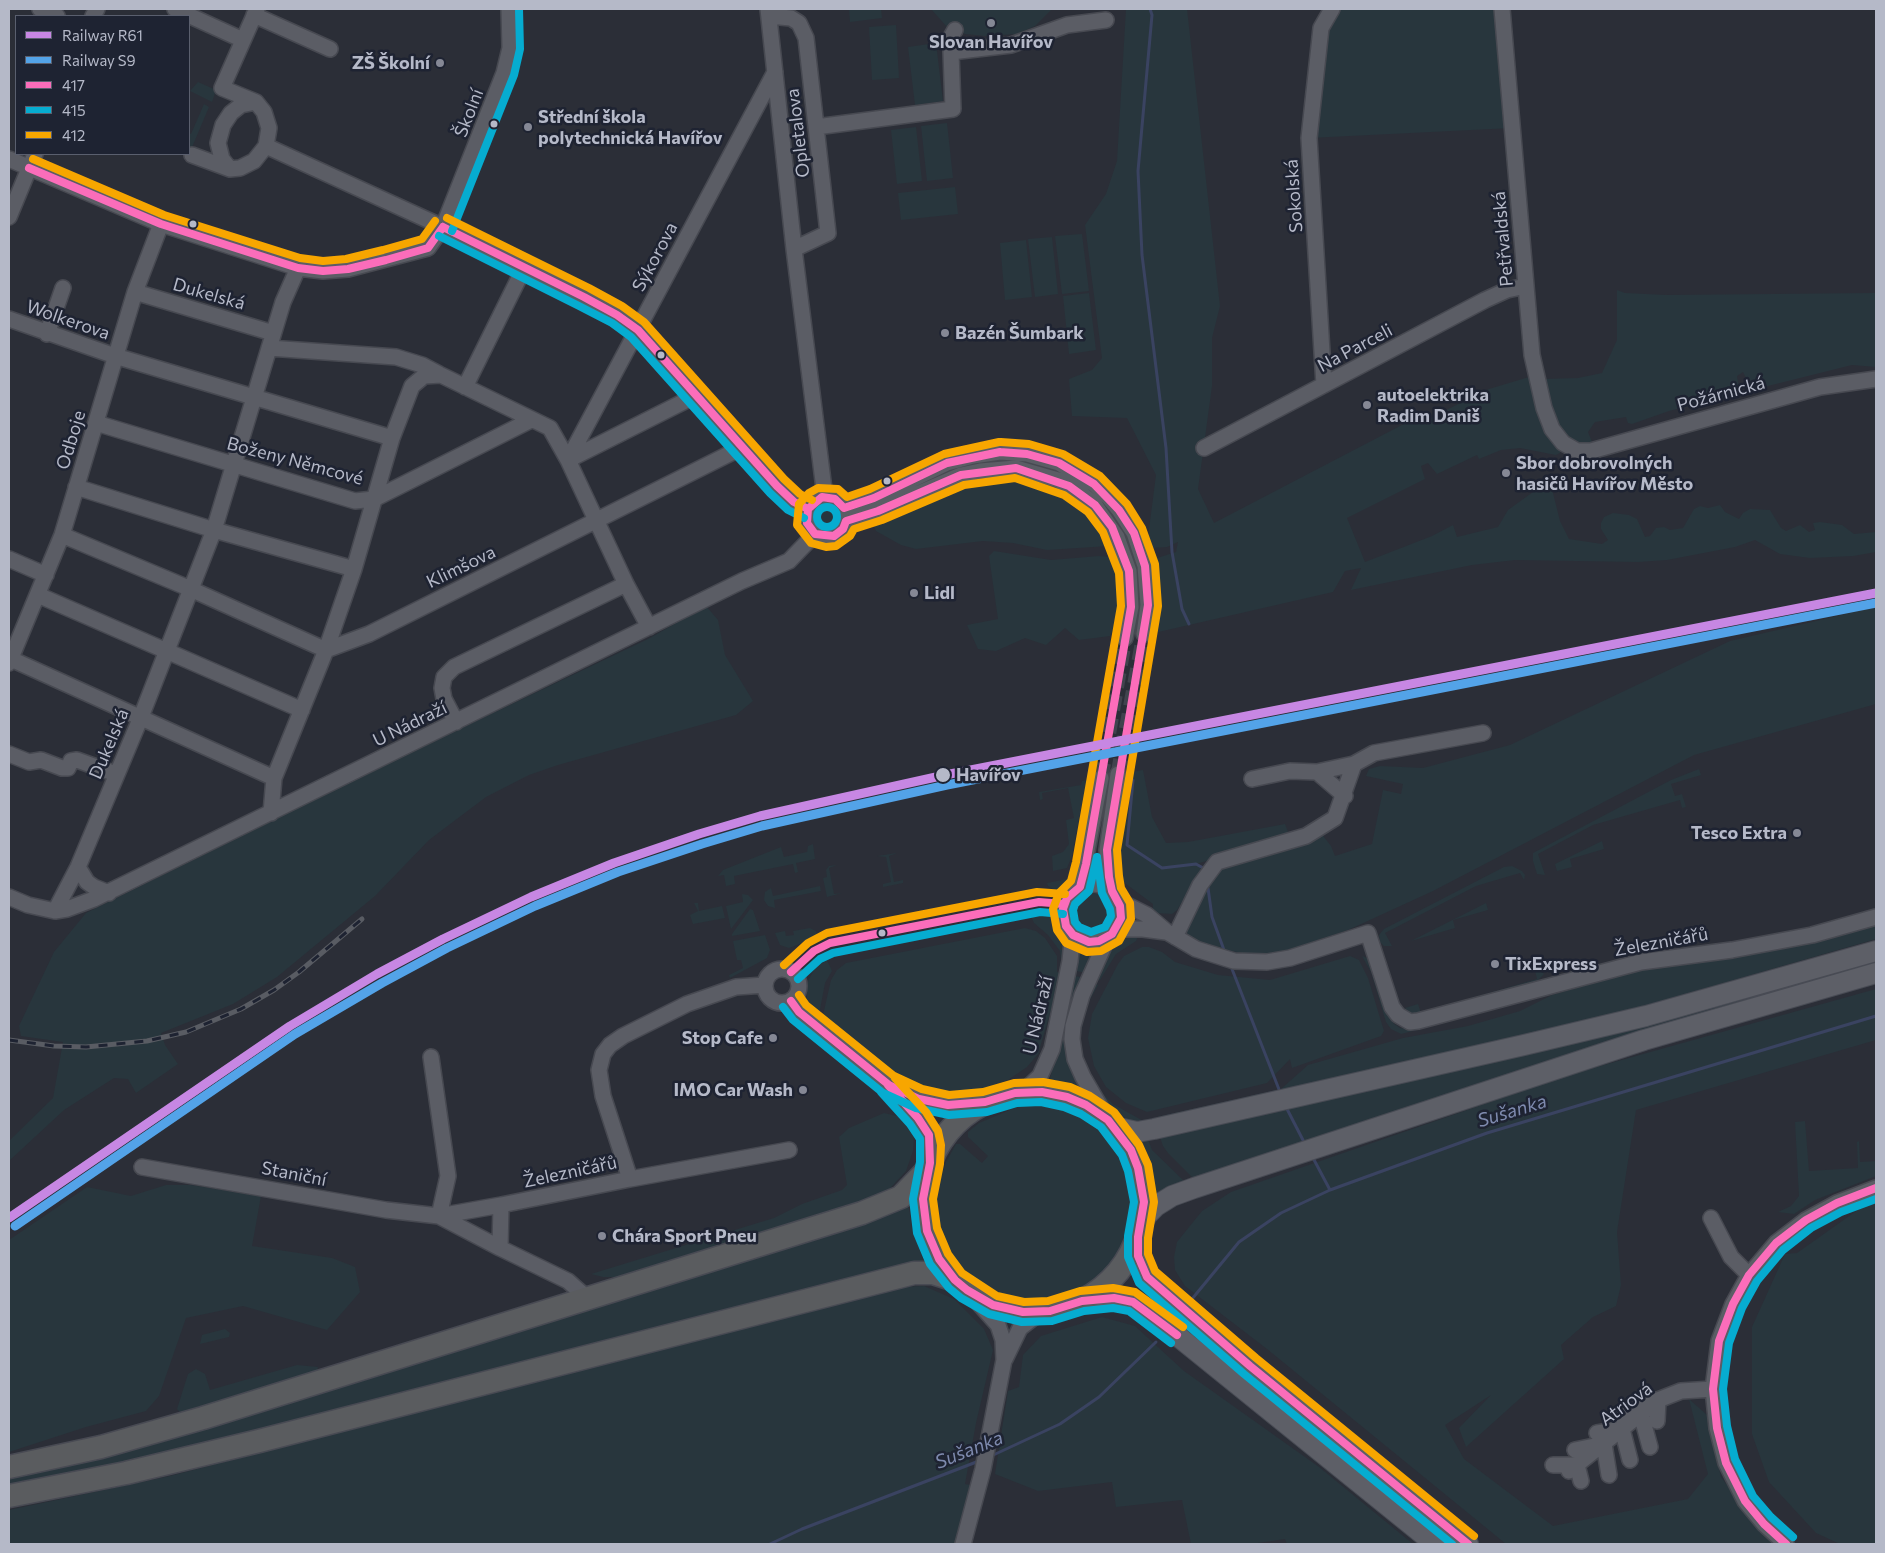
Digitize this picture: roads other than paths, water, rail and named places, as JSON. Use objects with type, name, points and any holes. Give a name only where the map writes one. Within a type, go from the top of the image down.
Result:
[{"type":"highway","points":[[9,1496],[126,1473],[258,1441],[914,1273],[933,1274],[961,1285],[981,1299],[1009,1310],[1050,1311],[1082,1301],[1113,1279],[1124,1265],[1140,1231],[1144,1202],[1138,1168],[1131,1150],[1111,1124],[1086,1105],[1067,1097],[1042,1092],[1014,1093],[985,1102],[952,1127],[937,1148],[929,1166],[923,1199],[926,1231],[939,1260],[961,1285]]},
{"type":"highway","points":[[9,1467],[101,1447],[186,1423],[887,1204],[901,1197],[929,1166]]},
{"type":"main road","points":[[1111,1124],[1137,1132],[1154,1130],[1524,1046],[1646,1016],[1876,951]]},
{"type":"main road","points":[[1468,1544],[1154,1285],[1142,1267],[1138,1256],[1140,1231],[1156,1206],[1172,1196],[1194,1188],[1644,1040],[1876,973]]},
{"type":"main road","points":[[1082,1301],[1114,1298],[1133,1302],[1148,1312],[1435,1544]]},
{"type":"street","points":[[40,9],[55,15]]},
{"type":"street","points":[[175,9],[188,15]]},
{"type":"street","name":"Školní","points":[[9,159],[32,161],[161,224],[298,268],[323,271],[348,269],[428,248],[443,227],[504,73],[510,48],[509,9]]},
{"type":"street","name":"Sokolská","points":[[1324,385],[1308,138],[1321,28],[1332,9]]},
{"type":"street","name":"Petřvaldská","points":[[1502,9],[1532,355],[1544,408],[1559,438],[1567,446],[1577,451]]},
{"type":"street","points":[[192,155],[230,169],[240,168],[254,161],[266,146],[269,128],[264,112],[256,102],[222,88],[255,12],[330,49]]},
{"type":"street","name":"Opletalova","points":[[794,249],[828,233],[806,38],[799,23],[791,18],[768,12],[794,249],[825,497]]},
{"type":"street","points":[[190,16],[243,40]]},
{"type":"street","points":[[951,52],[1011,45],[1067,25],[1106,20]]},
{"type":"street","points":[[816,127],[953,109],[951,37],[955,30]]},
{"type":"street","name":"Sýkorova","points":[[568,460],[775,72]]},
{"type":"street","points":[[230,169],[222,159],[218,143],[223,125],[231,113],[241,105],[256,102]]},
{"type":"street","points":[[266,146],[443,227],[617,315],[638,330],[777,486],[794,502],[808,509]]},
{"type":"street","points":[[9,217],[32,161]]},
{"type":"street","name":"Odboje","points":[[10,661],[62,536],[135,292],[161,224]]},
{"type":"street","name":"Dukelská","points":[[54,910],[78,867],[141,717],[214,530],[273,333],[283,302],[298,268]]},
{"type":"street","points":[[465,387],[524,268]]},
{"type":"street","name":"Na Parceli","points":[[1204,448],[1485,300],[1507,290],[1526,286]]},
{"type":"street","points":[[47,334],[63,288]]},
{"type":"street","name":"Dukelská","points":[[135,292],[273,333]]},
{"type":"street","name":"Wolkerova","points":[[9,319],[47,334],[115,356]]},
{"type":"street","points":[[269,348],[396,357],[422,365],[550,428],[568,460],[626,584],[649,627]]},
{"type":"street","points":[[115,356],[392,438]]},
{"type":"street","points":[[271,813],[274,778],[326,650],[354,569],[392,438],[412,386],[424,376],[441,375]]},
{"type":"street","name":"Požárnická","points":[[1577,451],[1591,451],[1820,386],[1876,379]]},
{"type":"street","points":[[568,460],[697,396]]},
{"type":"street","name":"Boženy Němcové","points":[[96,423],[355,501],[374,499],[531,420]]},
{"type":"street","name":"Klimšova","points":[[326,650],[369,634],[743,447]]},
{"type":"street","points":[[845,514],[947,463],[973,456],[1000,452],[1027,454],[1059,463],[1078,473],[1101,491],[1120,510],[1134,533],[1145,566],[1148,605],[1144,634]]},
{"type":"street","points":[[845,514],[878,511],[961,475],[980,471],[1016,468],[1058,480],[1082,494],[1095,505],[1117,537],[1129,571],[1130,607],[1125,638]]},
{"type":"street","points":[[76,487],[214,530],[354,569]]},
{"type":"street","points":[[825,497],[835,499],[845,514],[843,529],[834,536],[827,537],[815,534],[807,523],[808,509],[816,500],[825,497]]},
{"type":"street","name":"U Nádraží","points":[[9,897],[28,905],[54,910],[80,905],[109,893],[742,581],[789,561],[815,534]]},
{"type":"street","points":[[62,536],[191,589],[326,650]]},
{"type":"street","points":[[9,559],[46,575]]},
{"type":"street","points":[[456,722],[444,699],[442,688],[444,677],[454,667],[626,584]]},
{"type":"street","points":[[38,595],[302,710]]},
{"type":"street","points":[[10,661],[141,717],[274,778]]},
{"type":"street","points":[[1252,779],[1290,771],[1317,772],[1354,764],[1374,753],[1483,733]]},
{"type":"street","points":[[9,754],[29,762],[41,760],[62,768],[68,768],[72,761],[77,760],[116,774]]},
{"type":"street","points":[[1171,935],[1200,885],[1217,862],[1306,836],[1335,818],[1345,796],[1354,764]]},
{"type":"street","points":[[1317,772],[1345,796]]},
{"type":"street","points":[[1112,933],[1121,912],[1115,896],[1108,850],[1118,774]]},
{"type":"street","points":[[1069,931],[1064,921],[1064,904],[1070,894],[1080,886],[1102,778]]},
{"type":"street","points":[[78,867],[87,882],[109,893]]},
{"type":"street","name":"Železničářů","points":[[1080,886],[1096,884],[1147,915],[1171,935]]},
{"type":"street","name":"Železničářů","points":[[1069,931],[1078,938],[1089,942],[1099,941],[1112,933],[1143,928],[1171,935],[1217,957],[1259,962],[1290,958],[1368,933],[1392,1007],[1398,1015],[1410,1022],[1641,962],[1732,950],[1803,936],[1876,917]]},
{"type":"street","name":"U Nádraží","points":[[1014,1093],[1033,1084],[1040,1076],[1052,1049],[1070,961],[1072,941],[1069,931]]},
{"type":"street","name":"U Nádraží","points":[[1111,1124],[1082,1078],[1075,1059],[1072,1039],[1073,1026],[1082,995],[1112,933]]},
{"type":"street","points":[[776,971],[791,972],[797,978],[799,986],[797,995],[791,1001],[782,1003],[773,1001],[767,994],[765,986],[768,977],[776,971]]},
{"type":"street","name":"Železničářů","points":[[501,1205],[630,1179],[603,1096],[599,1070],[603,1054],[610,1045],[623,1036],[687,1004],[736,987],[765,986]]},
{"type":"street","points":[[791,1001],[799,1012],[889,1085],[918,1118],[928,1135],[931,1146],[929,1166]]},
{"type":"street","points":[[430,1057],[448,1176],[439,1216]]},
{"type":"street","points":[[889,1085],[919,1099],[948,1105],[985,1102]]},
{"type":"street","points":[[630,1179],[789,1150]]},
{"type":"street","name":"Staniční","points":[[142,1167],[386,1210],[439,1216],[501,1205]]},
{"type":"street","points":[[1786,1544],[1764,1524],[1745,1501],[1726,1464],[1717,1428],[1713,1389],[1719,1341],[1732,1304],[1749,1275],[1776,1243],[1806,1220],[1836,1203],[1876,1188]]},
{"type":"street","points":[[501,1205],[500,1248],[568,1280],[587,1298]]},
{"type":"street","name":"Staniční","points":[[439,1216],[500,1248]]},
{"type":"street","points":[[1711,1218],[1731,1257],[1749,1275]]},
{"type":"street","points":[[961,1285],[998,1325],[1003,1340],[1004,1360],[983,1469],[963,1544]]},
{"type":"street","points":[[1004,1360],[1020,1328],[1033,1318],[1050,1311]]},
{"type":"street","name":"Atriová","points":[[1553,1465],[1576,1467],[1600,1438],[1641,1407],[1681,1391],[1713,1389]]},
{"type":"street","points":[[1657,1421],[1658,1400]]},
{"type":"street","points":[[1641,1407],[1650,1447]]},
{"type":"street","points":[[1620,1422],[1630,1460]]},
{"type":"street","points":[[1600,1438],[1609,1475]]},
{"type":"waterway","points":[[1150,9],[1152,15],[1138,171],[1142,255],[1166,448],[1172,552],[1182,609],[1189,624]]},
{"type":"waterway","points":[[1133,780],[1127,845],[1162,868],[1196,864],[1205,869]]},
{"type":"waterway","points":[[1208,888],[1212,917],[1224,950]]},
{"type":"waterway","points":[[1232,969],[1280,1092]]},
{"type":"waterway","name":"Sušanka","points":[[1192,1299],[1239,1242],[1281,1213],[1330,1190],[1487,1133],[1876,1016]]},
{"type":"waterway","points":[[1286,1107],[1305,1144]]},
{"type":"waterway","points":[[1312,1156],[1330,1190]]},
{"type":"waterway","name":"Sušanka","points":[[989,1457],[1060,1424],[1099,1397],[1156,1342]]},
{"type":"waterway","name":"Sušanka","points":[[770,1544],[802,1529],[979,1461]]},
{"type":"tunnel","points":[[1118,774],[1144,634]]},
{"type":"tunnel","points":[[1101,778],[1125,638]]},
{"type":"railway","points":[[9,1040],[54,1046],[86,1047],[147,1041],[186,1032],[241,1009],[274,990],[299,972],[362,919]]},
{"type":"rail line","name":"R61","points":[[9,1218],[290,1026],[377,974],[443,939],[531,897],[614,863],[699,834],[760,816],[945,775],[1876,593]]},
{"type":"rail line","name":"S9","points":[[15,1226],[295,1034],[382,983],[447,948],[535,906],[618,872],[762,826],[947,785],[1876,603]]},
{"type":"place","name":"Slovan Havířov","points":[[991,23]]},
{"type":"place","name":"ZŠ Školní","points":[[440,63]]},
{"type":"place","name":"Střední škola polytechnická Havířov","points":[[528,127]]},
{"type":"place","name":"Bazén Šumbark","points":[[945,333]]},
{"type":"place","name":"autoelektrika Radim Daniš","points":[[1367,405]]},
{"type":"place","name":"Sbor dobrovolných hasičů Havířov Město","points":[[1506,473]]},
{"type":"place","name":"Lidl","points":[[914,593]]},
{"type":"place","name":"Havířov","points":[[943,775]]},
{"type":"place","name":"Tesco Extra","points":[[1797,833]]},
{"type":"place","name":"TixExpress","points":[[1495,964]]},
{"type":"place","name":"Stop Cafe","points":[[773,1038]]},
{"type":"place","name":"IMO Car Wash","points":[[803,1090]]},
{"type":"place","name":"Chára Sport Pneu","points":[[602,1236]]}]
